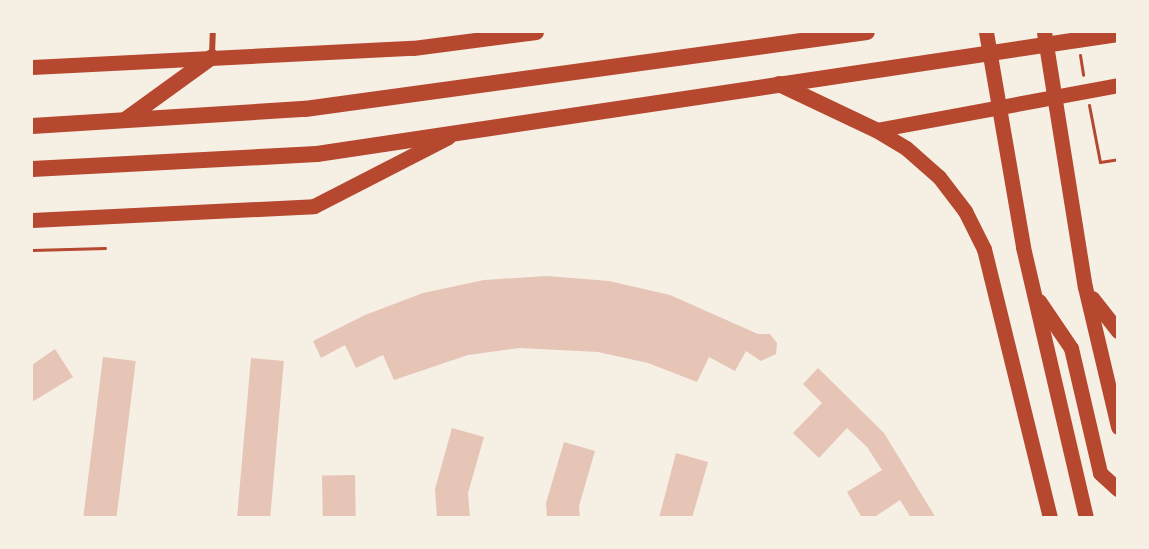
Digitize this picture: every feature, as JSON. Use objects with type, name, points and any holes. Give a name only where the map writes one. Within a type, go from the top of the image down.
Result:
[{"type":"highway","points":[[32,126],[305,110],[867,32]]},
{"type":"highway","points":[[32,169],[317,154],[1118,34]]},
{"type":"highway","points":[[125,120],[212,57]]},
{"type":"highway","points":[[778,84],[876,130]]},
{"type":"main road","points":[[32,67],[413,48],[537,32]]},
{"type":"main road","points":[[986,32],[1023,247],[1086,518]]},
{"type":"main road","points":[[1044,32],[1085,287],[1118,427]]},
{"type":"main road","points":[[876,130],[1118,85]]},
{"type":"main road","points":[[876,130],[906,148],[939,177],[965,211],[984,249],[1050,518]]},
{"type":"main road","points":[[32,220],[314,206],[456,133]]},
{"type":"main road","points":[[1085,287],[1118,330]]},
{"type":"main road","points":[[1034,293],[1071,348],[1100,472],[1118,489]]},
{"type":"street","points":[[212,57],[213,32]]},
{"type":"path","points":[[32,250],[105,248]]},
{"type":"building","points":[[547,276],[609,281],[670,295],[758,334],[770,334],[777,343],[776,354],[761,361],[746,351],[735,371],[709,357],[697,382],[648,363],[598,352],[520,348],[468,355],[394,380],[383,355],[356,368],[345,345],[321,358],[313,341],[365,315],[423,293],[484,280]]},
{"type":"building","points":[[55,349],[73,377],[32,402],[32,365]]},
{"type":"building","points":[[103,357],[136,361],[116,518],[83,518]]},
{"type":"building","points":[[251,358],[284,361],[270,518],[237,518]]},
{"type":"building","points":[[818,368],[884,433],[936,518],[911,518],[900,500],[873,518],[862,518],[847,492],[882,470],[867,447],[847,428],[819,458],[793,433],[822,403],[803,384]]},
{"type":"building","points":[[452,428],[484,437],[468,493],[470,518],[437,518],[435,489]]},
{"type":"building","points":[[564,442],[595,451],[579,506],[580,518],[547,518],[546,503]]},
{"type":"building","points":[[676,453],[708,462],[692,518],[659,518]]},
{"type":"building","points":[[355,475],[356,518],[323,518],[322,476]]}]
